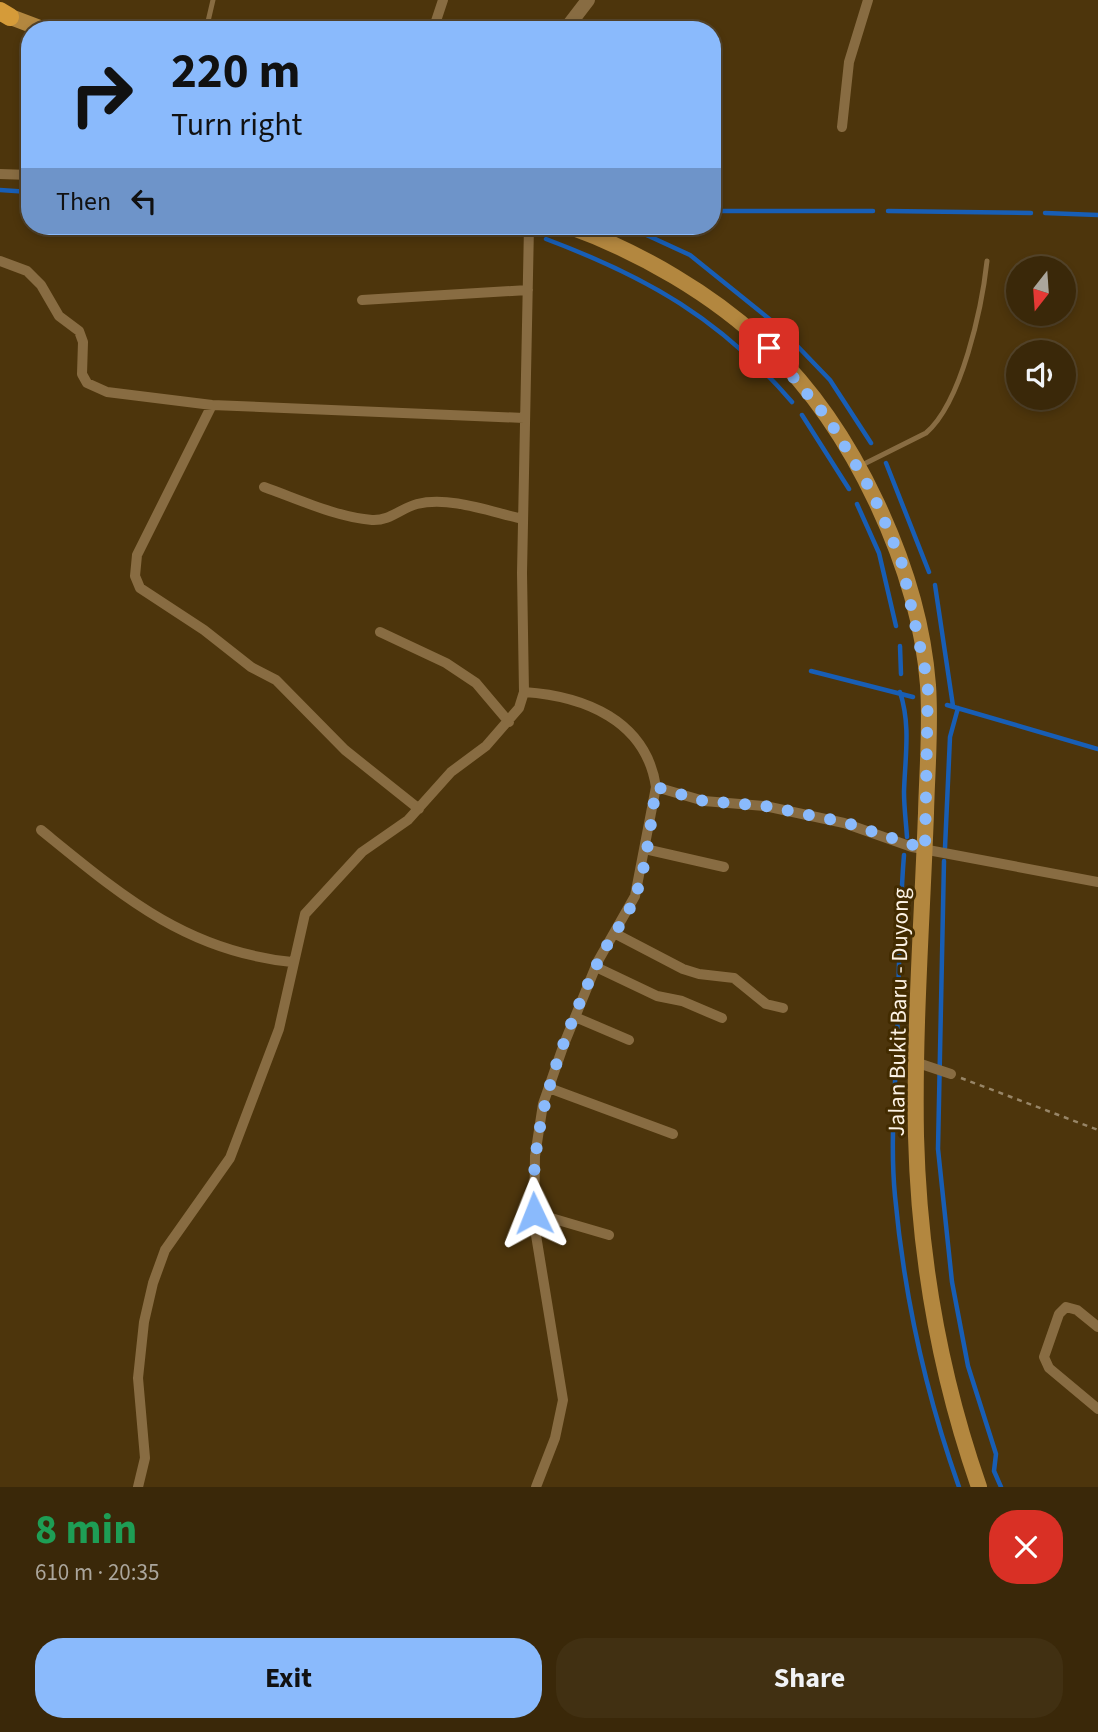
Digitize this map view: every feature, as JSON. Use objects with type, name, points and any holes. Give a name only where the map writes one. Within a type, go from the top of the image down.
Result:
[{"type":"main road","points":[[2,14],[21,21]]},
{"type":"main road","name":"Jalan Bukit Baru - Duyong","points":[[594,235],[688,285],[769,348],[829,420],[858,468],[901,560],[928,683],[916,1137],[926,1258],[943,1365],[979,1487]]},
{"type":"street","points":[[436,21],[443,0]]},
{"type":"street","points":[[572,21],[589,0]]},
{"type":"street","points":[[842,127],[849,62],[867,0]]},
{"type":"street","points":[[0,174],[21,175]]},
{"type":"street","points":[[138,1487],[145,1458],[138,1405],[138,1378],[144,1322],[153,1283],[165,1250],[230,1158],[279,1029],[305,914],[362,852],[389,836],[419,809],[452,772],[486,746],[519,708],[524,692],[524,418],[529,235]]},
{"type":"street","points":[[0,261],[27,271],[41,285],[59,316],[79,331],[83,342],[82,374],[87,383],[107,392],[212,405],[524,418]]},
{"type":"street","points":[[362,300],[528,290]]},
{"type":"street","points":[[212,405],[137,555],[135,576],[140,588],[204,629],[251,667],[276,680],[345,750],[419,809]]},
{"type":"street","points":[[264,487],[320,507],[373,520],[393,516],[417,504],[447,502],[523,519]]},
{"type":"street","points":[[380,632],[446,663],[476,683],[509,722]]},
{"type":"street","points":[[524,692],[578,700],[610,714],[643,751],[653,769],[656,787],[635,896],[596,967],[575,1017],[549,1088],[535,1156],[534,1213],[563,1399],[555,1438],[536,1487]]},
{"type":"street","points":[[656,787],[704,801],[765,806],[844,822],[925,849],[1098,882]]},
{"type":"street","points":[[41,830],[126,896],[194,939],[251,958],[292,962]]},
{"type":"street","points":[[645,849],[724,867]]},
{"type":"street","points":[[614,933],[683,969],[699,974],[734,978],[766,1004],[783,1008]]},
{"type":"street","points":[[596,967],[657,996],[682,1001],[722,1018]]},
{"type":"street","points":[[575,1017],[629,1040]]},
{"type":"street","points":[[918,1063],[951,1074]]},
{"type":"street","points":[[549,1088],[673,1133]]},
{"type":"street","points":[[534,1213],[609,1235]]},
{"type":"street","points":[[1098,1327],[1077,1310],[1066,1307],[1059,1314],[1044,1357],[1049,1368],[1098,1409]]},
{"type":"lane","points":[[208,21],[213,0]]},
{"type":"lane","points":[[858,468],[926,433],[936,425],[953,392],[981,310],[987,261]]},
{"type":"path","points":[[951,1074],[1098,1130]]},
{"type":"waterway","points":[[0,190],[21,191]]},
{"type":"waterway","points":[[721,211],[873,211]]},
{"type":"waterway","points":[[888,211],[1031,213]]},
{"type":"waterway","points":[[1045,213],[1098,215]]},
{"type":"waterway","points":[[647,235],[690,255],[778,326],[830,380],[871,443]]},
{"type":"waterway","points":[[546,239],[650,285],[680,304],[738,347],[792,402]]},
{"type":"waterway","points":[[802,415],[849,489]]},
{"type":"waterway","points":[[886,463],[929,572]]},
{"type":"waterway","points":[[857,504],[879,553],[896,626]]},
{"type":"waterway","points":[[935,585],[953,706]]},
{"type":"waterway","points":[[900,646],[901,674]]},
{"type":"waterway","points":[[811,671],[913,697]]},
{"type":"waterway","points":[[900,692],[906,729],[904,792],[907,837]]},
{"type":"waterway","points":[[947,705],[1098,749]]},
{"type":"waterway","points":[[945,848],[950,737],[958,708]]},
{"type":"waterway","points":[[904,855],[893,1118],[895,1196],[904,1270],[918,1343],[936,1416],[959,1487]]},
{"type":"waterway","points":[[944,861],[938,1149],[952,1282],[968,1366],[996,1454],[994,1471],[1001,1487]]},
{"type":"route","points":[[534,1213],[532,1183],[543,1104],[598,961],[635,896],[656,787],[704,801],[765,806],[844,822],[894,838],[912,847],[925,849],[928,683],[901,560],[872,492],[829,420],[769,348]]}]
